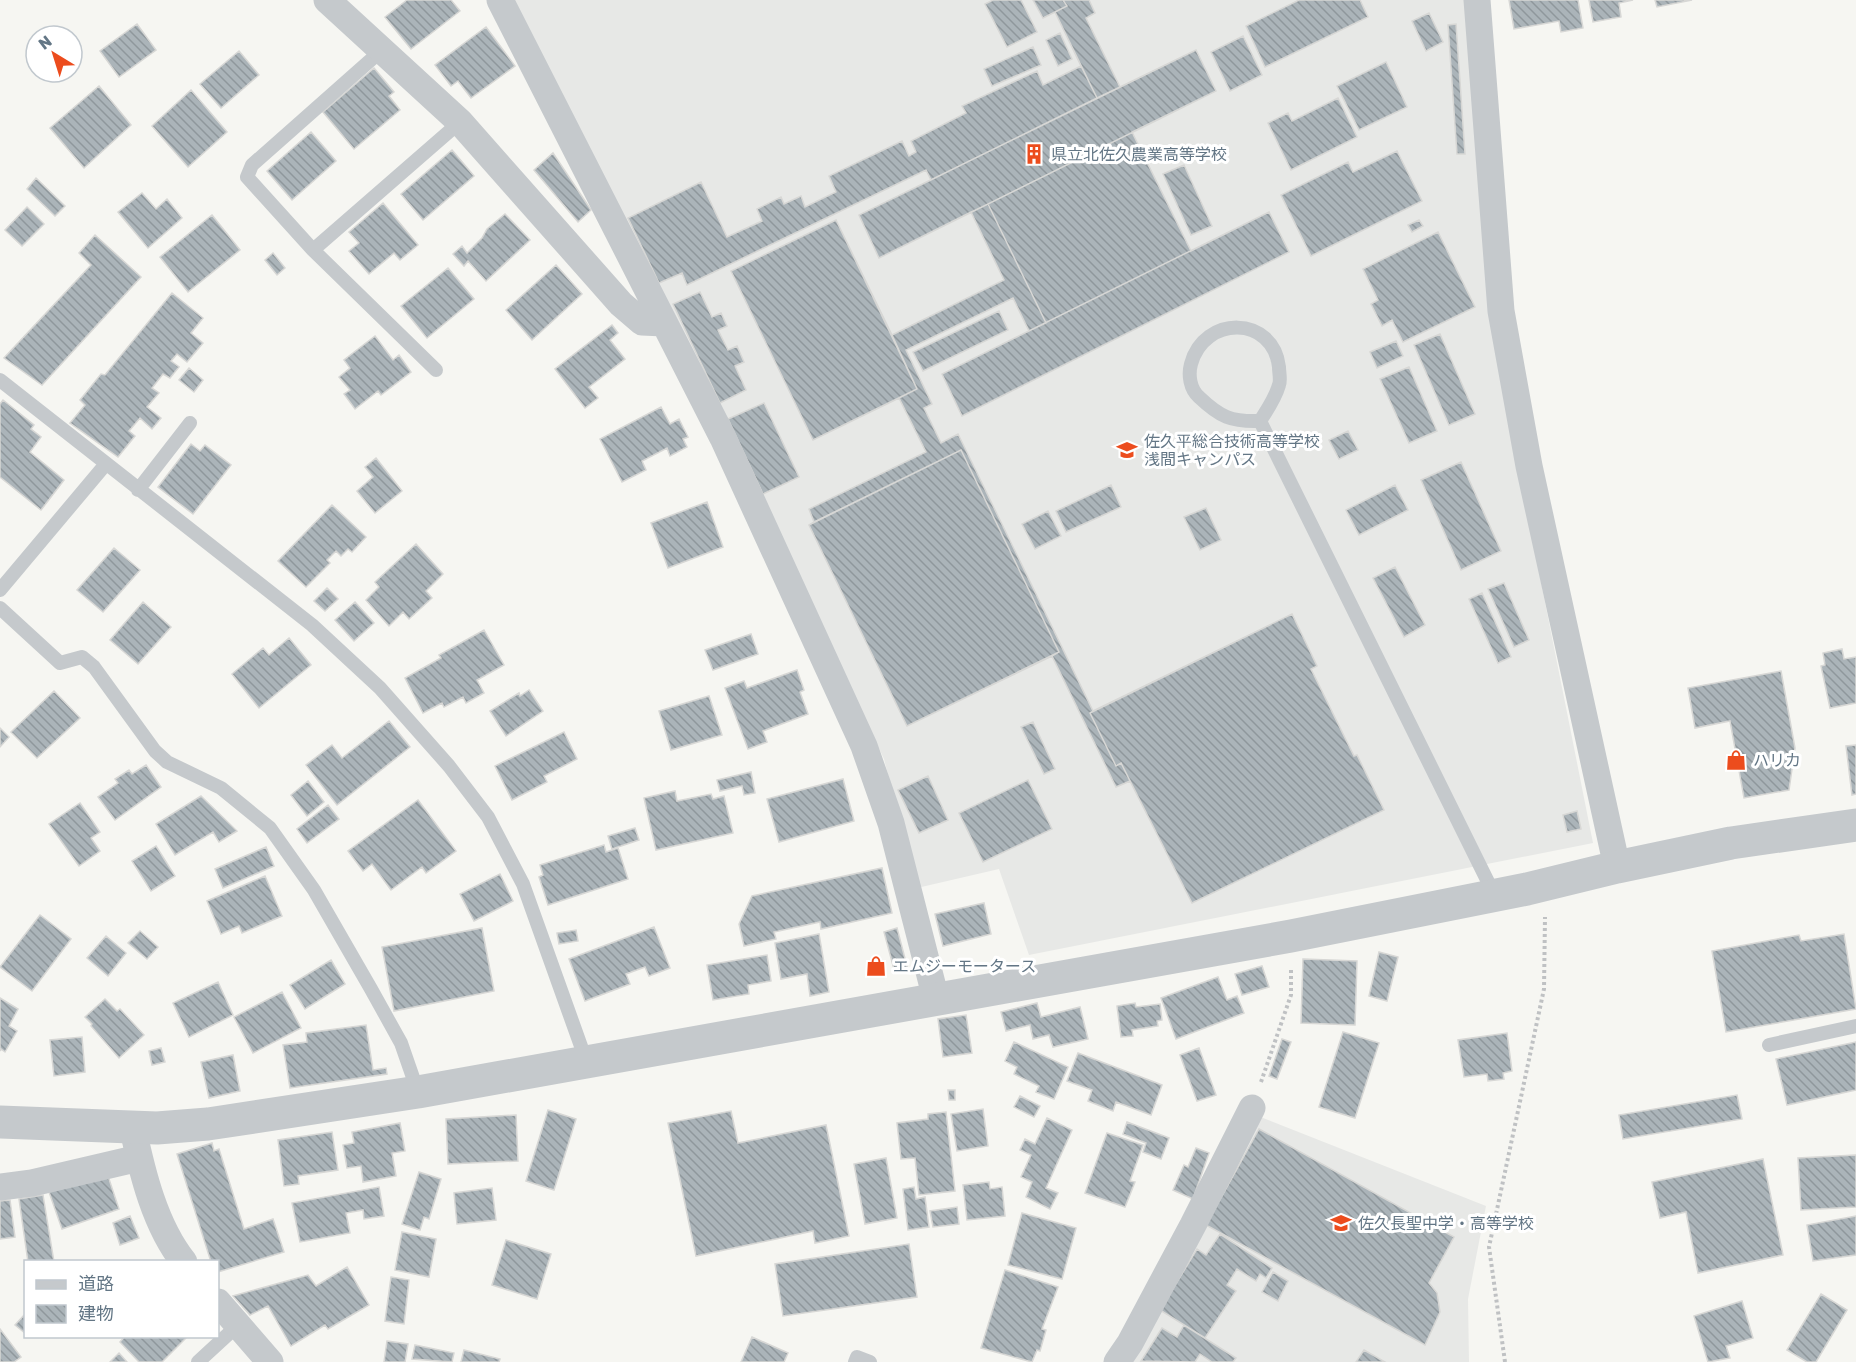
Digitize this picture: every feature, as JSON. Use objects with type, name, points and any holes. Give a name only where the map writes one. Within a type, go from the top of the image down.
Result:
[{"type":"street","points":[[327,0],[460,122],[621,304],[642,322],[664,323]]},
{"type":"street","points":[[500,0],[723,438],[864,746],[891,823],[936,999]]},
{"type":"street","points":[[1477,0],[1501,311],[1527,455],[1617,867]]},
{"type":"street","points":[[0,1187],[32,1183],[136,1144],[208,1124],[587,1063],[1291,936],[1545,885],[1731,843],[1856,825]]},
{"type":"street","points":[[1117,1362],[1130,1343],[1188,1234],[1252,1108]]},
{"type":"street","points":[[0,1122],[136,1144]]},
{"type":"street","points":[[136,1144],[160,1217],[183,1260]]},
{"type":"street","points":[[219,1303],[270,1362]]},
{"type":"lane","points":[[382,50],[252,165],[247,177],[313,250],[436,370]]},
{"type":"lane","points":[[313,250],[460,122]]},
{"type":"lane","points":[[1226,327],[1251,328],[1271,344],[1278,361],[1280,383],[1273,402],[1260,421],[1235,422],[1196,395],[1188,375],[1193,355],[1209,335],[1226,327]]},
{"type":"lane","points":[[0,380],[105,465],[312,625],[380,688],[448,766],[488,817],[523,885],[587,1063]]},
{"type":"lane","points":[[1260,421],[1494,894]]},
{"type":"lane","points":[[138,490],[190,423]]},
{"type":"lane","points":[[0,590],[105,465]]},
{"type":"lane","points":[[0,608],[60,663],[82,657],[94,667],[155,751],[167,762],[221,788],[270,828],[314,890],[376,998],[401,1043],[418,1092]]},
{"type":"lane","points":[[1769,1045],[1856,1026]]},
{"type":"lane","points":[[198,1362],[237,1326]]},
{"type":"lane","points":[[855,1362],[857,1357],[870,1362]]},
{"type":"path","points":[[1505,1362],[1489,1247],[1544,989],[1545,885]]},
{"type":"path","points":[[1252,1108],[1292,995],[1291,936]]},
{"type":"shaded area","name":"佐久平総合技術高等学校 浅間キャンパス","points":[[509,0],[1468,0],[1535,552],[1593,843],[1029,955],[999,869],[917,888],[884,759],[690,347]]},
{"type":"shaded area","name":"佐久長聖中学・高等学校","points":[[1258,1116],[1486,1206],[1468,1299],[1469,1362],[1126,1362]]},
{"type":"building","points":[[407,0],[451,0],[460,11],[411,49],[385,17]]},
{"type":"building","points":[[993,0],[1021,0],[1037,32],[1007,47],[985,4]]},
{"type":"building","points":[[1033,0],[1063,0],[1067,6],[1043,18]]},
{"type":"building","points":[[1033,0],[1089,0],[1095,13],[1086,18],[1120,87],[1196,50],[1216,91],[1132,132],[1191,251],[1269,212],[1289,252],[962,416],[942,374],[1029,331],[1013,298],[906,350],[932,404],[924,408],[941,443],[958,434],[1093,711],[1292,614],[1317,666],[1311,669],[1354,756],[1357,755],[1384,810],[1192,903],[1130,781],[1116,787],[1052,656],[907,726],[809,525],[814,522],[809,509],[926,452],[899,398],[813,440],[731,271],[836,220],[892,335],[1004,280],[971,212],[879,258],[859,215],[931,180],[926,170],[687,285],[682,273],[659,283],[628,218],[701,182],[727,237],[762,221],[757,209],[781,197],[784,204],[801,196],[805,207],[836,192],[829,176],[902,141],[909,156],[916,152],[911,141],[966,113],[962,106],[1037,71],[1043,85],[1081,66],[1055,12],[1043,18]]},
{"type":"building","points":[[1063,0],[1089,0],[1095,13],[1086,18],[1120,87],[1097,98],[1055,12],[1067,6]]},
{"type":"building","points":[[1299,0],[1360,0],[1368,17],[1265,67],[1246,26]]},
{"type":"building","points":[[1509,0],[1578,0],[1583,28],[1561,32],[1559,21],[1514,29]]},
{"type":"building","points":[[1589,0],[1633,0],[1619,3],[1621,17],[1593,22]]},
{"type":"building","points":[[1655,0],[1692,0],[1657,7]]},
{"type":"building","points":[[1429,13],[1443,42],[1426,51],[1412,21]]},
{"type":"building","points":[[137,24],[156,50],[119,77],[100,51]]},
{"type":"building","points":[[1456,24],[1465,154],[1457,154],[1448,25]]},
{"type":"building","points":[[486,27],[515,66],[471,98],[458,81],[451,86],[435,65]]},
{"type":"building","points":[[1060,33],[1072,59],[1058,66],[1046,40]]},
{"type":"building","points":[[1243,36],[1262,75],[1230,91],[1211,52]]},
{"type":"building","points":[[1033,47],[1041,65],[992,86],[984,69]]},
{"type":"building","name":"県立北佐久農業高等学校","points":[[1196,50],[1216,91],[879,258],[859,215]]},
{"type":"building","points":[[239,51],[259,75],[221,108],[200,84]]},
{"type":"building","points":[[1386,62],[1407,107],[1359,130],[1337,86]]},
{"type":"building","points":[[1081,66],[1097,98],[931,180],[926,170],[687,285],[682,273],[659,283],[628,218],[701,182],[727,237],[762,221],[757,209],[781,197],[784,204],[801,196],[805,207],[836,192],[829,176],[902,141],[909,156],[916,152],[911,141],[966,113],[962,106],[1037,71],[1043,85]]},
{"type":"building","points":[[374,68],[394,92],[389,96],[400,110],[354,149],[323,112]]},
{"type":"building","points":[[99,86],[131,125],[84,168],[50,128]]},
{"type":"building","points":[[191,90],[227,132],[188,167],[152,126]]},
{"type":"building","points":[[1338,98],[1357,137],[1291,170],[1268,123],[1288,113],[1292,121]]},
{"type":"building","points":[[311,132],[336,161],[292,200],[267,171]]},
{"type":"building","points":[[452,150],[474,176],[423,220],[401,194]]},
{"type":"building","points":[[1397,151],[1422,201],[1311,256],[1281,195],[1348,162],[1353,172]]},
{"type":"building","points":[[553,153],[591,210],[578,222],[534,170]]},
{"type":"building","points":[[1184,165],[1212,226],[1191,235],[1163,174]]},
{"type":"building","points":[[36,178],[65,206],[55,216],[27,189]]},
{"type":"building","points":[[142,193],[156,209],[167,199],[182,218],[148,248],[118,212]]},
{"type":"building","points":[[383,203],[418,245],[400,260],[394,253],[369,274],[349,251],[359,243],[349,232]]},
{"type":"building","points":[[988,204],[1046,323],[1029,331],[1013,298],[906,350],[932,404],[924,408],[941,443],[958,434],[1093,711],[1090,713],[1116,766],[1121,763],[1130,781],[1116,787],[1052,656],[1059,652],[961,450],[814,522],[809,509],[926,452],[899,398],[917,389],[892,335],[1004,280],[971,212]]},
{"type":"building","points":[[27,207],[44,224],[22,246],[5,230]]},
{"type":"building","points":[[1269,212],[1289,252],[962,416],[942,374]]},
{"type":"building","points":[[505,214],[530,240],[486,281],[468,261],[464,266],[453,254],[462,246],[467,253],[482,238],[487,229]]},
{"type":"building","points":[[212,215],[240,250],[188,292],[160,257]]},
{"type":"building","points":[[836,220],[917,389],[813,440],[731,271]]},
{"type":"building","points":[[1419,220],[1423,226],[1412,232],[1408,225]]},
{"type":"building","points":[[1438,232],[1475,307],[1403,342],[1392,320],[1382,326],[1371,304],[1378,300],[1363,269]]},
{"type":"building","points":[[95,235],[141,277],[42,385],[4,358],[91,265],[79,253]]},
{"type":"building","points":[[273,253],[285,268],[277,275],[265,260]]},
{"type":"building","points":[[556,265],[582,294],[532,340],[506,310]]},
{"type":"building","points":[[448,268],[474,299],[427,338],[401,306]]},
{"type":"building","points":[[700,292],[712,317],[721,313],[727,326],[718,330],[728,350],[737,346],[744,362],[735,366],[746,390],[720,403],[673,304]]},
{"type":"building","points":[[172,293],[203,318],[191,333],[203,343],[187,362],[177,354],[171,361],[179,367],[170,378],[163,374],[152,388],[159,393],[147,407],[161,418],[152,429],[140,418],[129,431],[135,436],[118,457],[70,423],[85,405],[80,400],[101,374],[105,375]]},
{"type":"building","points":[[999,311],[1008,330],[923,371],[913,352]]},
{"type":"building","points":[[612,325],[618,333],[610,340],[625,359],[589,387],[598,398],[585,408],[555,369]]},
{"type":"building","points":[[1440,334],[1475,414],[1449,425],[1414,345]]},
{"type":"building","points":[[375,336],[393,360],[399,355],[411,372],[381,395],[378,391],[355,409],[344,394],[350,390],[339,377],[350,368],[344,360]]},
{"type":"building","points":[[1396,341],[1403,356],[1377,368],[1370,352]]},
{"type":"building","points":[[1409,367],[1437,431],[1409,443],[1380,379]]},
{"type":"building","points":[[189,368],[203,380],[194,392],[179,380]]},
{"type":"building","points":[[3,400],[34,425],[31,429],[41,437],[30,452],[64,480],[41,510],[0,477],[0,404]]},
{"type":"building","points":[[764,403],[799,477],[763,494],[728,419]]},
{"type":"building","points":[[661,407],[670,424],[679,419],[688,437],[683,439],[687,447],[670,456],[667,448],[642,461],[646,470],[622,482],[600,439]]},
{"type":"building","points":[[1348,431],[1358,450],[1339,459],[1329,440]]},
{"type":"building","points":[[191,444],[200,451],[205,445],[231,465],[193,514],[158,487]]},
{"type":"building","points":[[961,450],[1059,652],[907,726],[809,525]]},
{"type":"building","points":[[376,458],[402,491],[375,513],[357,491],[373,477],[365,467]]},
{"type":"building","points":[[1461,462],[1501,551],[1461,570],[1421,480]]},
{"type":"building","points":[[1111,485],[1121,507],[1066,532],[1056,511]]},
{"type":"building","points":[[1395,485],[1408,510],[1359,535],[1346,510]]},
{"type":"building","points":[[707,502],[723,547],[668,568],[651,523]]},
{"type":"building","points":[[332,505],[366,537],[352,552],[348,549],[341,556],[336,551],[327,560],[330,563],[306,587],[278,561]]},
{"type":"building","points":[[1206,508],[1221,540],[1200,550],[1184,517]]},
{"type":"building","points":[[1048,511],[1061,536],[1035,549],[1022,524]]},
{"type":"building","points":[[416,544],[443,574],[426,591],[432,598],[409,619],[403,612],[389,626],[366,600],[379,587],[375,582]]},
{"type":"building","points":[[114,548],[140,570],[103,612],[77,590]]},
{"type":"building","points":[[1395,567],[1425,625],[1404,637],[1373,578]]},
{"type":"building","points":[[1504,583],[1529,640],[1514,647],[1488,589]]},
{"type":"building","points":[[327,588],[338,599],[325,611],[314,601]]},
{"type":"building","points":[[1482,593],[1511,657],[1498,663],[1469,599]]},
{"type":"building","points":[[143,602],[171,627],[138,664],[110,640]]},
{"type":"building","points":[[355,602],[374,623],[354,641],[335,620]]},
{"type":"building","points":[[1292,614],[1317,666],[1311,669],[1354,756],[1357,755],[1384,810],[1192,903],[1121,763],[1116,766],[1090,713]]},
{"type":"building","points":[[484,630],[504,665],[477,680],[484,693],[466,703],[463,697],[444,707],[442,703],[423,713],[405,678],[441,658],[439,655]]},
{"type":"building","points":[[751,634],[758,654],[713,670],[705,650]]},
{"type":"building","points":[[289,638],[311,665],[259,708],[232,674],[263,648],[269,655]]},
{"type":"building","points":[[1842,649],[1844,659],[1856,657],[1856,703],[1830,708],[1821,666],[1825,665],[1823,653]]},
{"type":"building","points":[[797,670],[804,690],[800,692],[808,714],[763,731],[767,742],[748,749],[725,688],[744,681],[747,688]]},
{"type":"building","points":[[1781,671],[1795,748],[1789,790],[1744,798],[1730,721],[1695,728],[1688,688]]},
{"type":"building","points":[[529,690],[543,711],[506,736],[490,711],[519,693],[520,696]]},
{"type":"building","points":[[54,691],[80,718],[37,758],[11,732]]},
{"type":"building","points":[[709,696],[722,735],[671,750],[659,711]]},
{"type":"building","points":[[389,721],[410,747],[337,805],[306,765],[332,745],[342,758]]},
{"type":"building","points":[[1033,722],[1055,769],[1044,774],[1021,727]]},
{"type":"building","points":[[0,728],[9,737],[0,747]]},
{"type":"building","points":[[564,732],[577,759],[544,776],[547,782],[512,800],[495,766]]},
{"type":"building","points":[[1856,745],[1856,794],[1852,795],[1846,746]]},
{"type":"building","points":[[146,765],[161,787],[115,820],[98,797],[118,783],[115,779],[129,770],[132,774]]},
{"type":"building","points":[[751,772],[755,793],[744,795],[742,786],[720,791],[717,780]]},
{"type":"building","points":[[928,776],[948,820],[919,833],[898,790]]},
{"type":"building","points":[[843,779],[854,821],[779,842],[767,799]]},
{"type":"building","points":[[1028,780],[1052,829],[983,862],[959,813]]},
{"type":"building","points":[[308,781],[324,802],[307,816],[291,795]]},
{"type":"building","points":[[675,791],[677,801],[711,794],[713,799],[724,796],[733,833],[656,850],[644,798]]},
{"type":"building","points":[[201,796],[237,831],[219,842],[213,832],[175,855],[156,824]]},
{"type":"building","points":[[418,800],[456,851],[426,873],[422,867],[391,890],[372,864],[363,871],[348,851]]},
{"type":"building","points":[[80,803],[100,832],[91,838],[100,851],[79,866],[49,824]]},
{"type":"building","points":[[328,805],[339,819],[307,843],[297,829]]},
{"type":"building","points":[[1577,811],[1581,829],[1567,832],[1563,815]]},
{"type":"building","points":[[635,828],[639,840],[612,849],[608,836]]},
{"type":"building","points":[[604,845],[606,852],[618,848],[628,879],[548,905],[539,877],[543,875],[540,865]]},
{"type":"building","points":[[156,846],[175,876],[151,891],[132,861]]},
{"type":"building","points":[[266,847],[274,866],[223,888],[215,869]]},
{"type":"building","points":[[882,868],[892,913],[821,929],[820,922],[774,932],[776,939],[744,946],[739,924],[752,896]]},
{"type":"building","points":[[500,874],[513,901],[474,921],[460,894]]},
{"type":"building","points":[[265,876],[282,916],[242,933],[239,926],[221,934],[207,901]]},
{"type":"building","points":[[984,903],[991,934],[943,946],[935,914]]},
{"type":"building","points":[[40,915],[71,939],[32,991],[0,967]]},
{"type":"building","points":[[654,927],[670,968],[649,976],[645,967],[626,974],[630,984],[585,1001],[569,959]]},
{"type":"building","points":[[482,928],[494,991],[394,1011],[382,947]]},
{"type":"building","points":[[897,928],[908,970],[895,973],[884,932]]},
{"type":"building","points":[[576,930],[578,941],[559,944],[557,933]]},
{"type":"building","points":[[140,931],[158,947],[147,959],[128,943]]},
{"type":"building","points":[[819,934],[829,992],[810,996],[807,974],[781,979],[775,943]]},
{"type":"building","points":[[1844,934],[1856,1009],[1726,1032],[1712,951],[1799,935],[1801,941]]},
{"type":"building","points":[[106,936],[126,953],[108,976],[87,958]]},
{"type":"building","points":[[1379,952],[1398,957],[1387,1001],[1369,996]]},
{"type":"building","points":[[767,955],[771,981],[748,985],[749,994],[713,1000],[707,965]]},
{"type":"building","points":[[1303,959],[1357,961],[1355,1025],[1301,1023]]},
{"type":"building","points":[[331,960],[345,984],[305,1009],[290,985]]},
{"type":"building","points":[[1262,966],[1269,987],[1242,995],[1235,974]]},
{"type":"building","points":[[1218,977],[1227,1000],[1237,996],[1244,1013],[1176,1039],[1161,998]]},
{"type":"building","points":[[218,982],[233,1015],[189,1037],[173,1003]]},
{"type":"building","points":[[282,992],[301,1028],[253,1053],[234,1017]]},
{"type":"building","points":[[0,998],[18,1009],[9,1026],[17,1031],[5,1052],[1,1049],[0,1051]]},
{"type":"building","points":[[105,999],[117,1011],[120,1009],[144,1035],[119,1058],[85,1017]]},
{"type":"building","points":[[1037,1003],[1041,1017],[1080,1007],[1088,1039],[1053,1047],[1049,1035],[1033,1039],[1030,1025],[1006,1031],[1001,1012]]},
{"type":"building","points":[[1135,1003],[1136,1007],[1160,1004],[1162,1020],[1157,1021],[1158,1026],[1132,1030],[1133,1036],[1121,1037],[1117,1006]]},
{"type":"building","points":[[966,1015],[972,1053],[943,1057],[938,1019]]},
{"type":"building","points":[[366,1025],[373,1070],[386,1068],[387,1074],[290,1088],[283,1045],[307,1042],[306,1033]]},
{"type":"building","points":[[1343,1032],[1379,1043],[1355,1118],[1319,1107]]},
{"type":"building","points":[[1507,1033],[1512,1071],[1503,1073],[1504,1079],[1488,1081],[1487,1074],[1464,1077],[1458,1040]]},
{"type":"building","points":[[82,1037],[85,1072],[54,1076],[50,1040]]},
{"type":"building","points":[[1282,1039],[1291,1042],[1277,1079],[1269,1076]]},
{"type":"building","points":[[1014,1042],[1068,1067],[1054,1099],[1036,1092],[1039,1086],[1014,1074],[1017,1067],[1005,1061]]},
{"type":"building","points":[[1856,1042],[1856,1090],[1787,1105],[1776,1059]]},
{"type":"building","points":[[161,1048],[165,1062],[152,1065],[149,1051]]},
{"type":"building","points":[[1199,1048],[1216,1095],[1197,1101],[1180,1055]]},
{"type":"building","points":[[1078,1053],[1162,1085],[1151,1115],[1116,1102],[1113,1111],[1088,1101],[1092,1090],[1067,1081]]},
{"type":"building","points":[[233,1055],[240,1091],[209,1098],[201,1062]]},
{"type":"building","points":[[948,1090],[955,1090],[955,1100],[949,1100]]},
{"type":"building","points":[[1737,1095],[1742,1119],[1623,1139],[1619,1115]]},
{"type":"building","points":[[1020,1096],[1040,1106],[1034,1117],[1014,1107]]},
{"type":"building","points":[[983,1109],[988,1146],[957,1151],[951,1114]]},
{"type":"building","points":[[548,1110],[576,1119],[554,1190],[526,1181]]},
{"type":"building","points":[[731,1111],[738,1143],[826,1125],[849,1236],[815,1243],[813,1231],[696,1256],[668,1123]]},
{"type":"building","points":[[946,1112],[955,1191],[919,1195],[915,1158],[901,1159],[897,1123],[928,1119],[928,1114]]},
{"type":"building","points":[[516,1115],[518,1161],[448,1164],[446,1119]]},
{"type":"building","points":[[1047,1118],[1072,1130],[1046,1188],[1058,1193],[1050,1209],[1026,1197],[1032,1182],[1021,1177],[1031,1155],[1020,1150],[1025,1139],[1035,1144]]},
{"type":"building","points":[[1127,1122],[1169,1138],[1161,1159],[1143,1152],[1146,1143],[1123,1134]]},
{"type":"building","points":[[400,1123],[405,1151],[392,1153],[396,1176],[363,1182],[361,1166],[347,1168],[343,1145],[354,1143],[352,1132]]},
{"type":"building","points":[[1259,1129],[1454,1237],[1429,1283],[1437,1293],[1440,1312],[1425,1345],[1206,1225]]},
{"type":"building","points":[[332,1132],[338,1170],[298,1176],[299,1184],[284,1186],[278,1140]]},
{"type":"building","points":[[1107,1133],[1143,1145],[1130,1181],[1135,1182],[1125,1207],[1085,1193]]},
{"type":"building","points":[[212,1143],[214,1151],[219,1149],[244,1229],[273,1219],[284,1252],[219,1272],[219,1260],[210,1260],[177,1154]]},
{"type":"building","points":[[1196,1148],[1209,1153],[1193,1199],[1173,1190],[1184,1165],[1188,1167]]},
{"type":"building","points":[[1856,1155],[1856,1207],[1801,1210],[1798,1158]]},
{"type":"building","points":[[886,1158],[897,1218],[865,1224],[854,1164]]},
{"type":"building","points":[[1763,1159],[1783,1255],[1698,1273],[1686,1212],[1660,1218],[1652,1182]]},
{"type":"building","points":[[419,1172],[441,1179],[429,1219],[424,1217],[420,1230],[402,1224]]},
{"type":"building","points":[[107,1173],[119,1209],[62,1229],[49,1192]]},
{"type":"building","points":[[989,1182],[990,1189],[1002,1187],[1005,1216],[967,1220],[963,1185]]},
{"type":"building","points":[[379,1187],[384,1216],[364,1219],[363,1210],[346,1213],[350,1233],[300,1242],[292,1203]]},
{"type":"building","points":[[914,1187],[916,1199],[925,1197],[929,1227],[908,1230],[903,1189]]},
{"type":"building","points":[[492,1188],[496,1220],[457,1224],[454,1193]]},
{"type":"building","points":[[43,1195],[54,1260],[28,1260],[19,1199]]},
{"type":"building","points":[[10,1200],[15,1237],[0,1239],[0,1201]]},
{"type":"building","points":[[957,1207],[959,1224],[933,1227],[930,1211]]},
{"type":"building","points":[[1022,1213],[1076,1228],[1062,1279],[1008,1265]]},
{"type":"building","points":[[130,1216],[139,1238],[120,1245],[113,1223]]},
{"type":"building","points":[[1856,1216],[1856,1255],[1813,1261],[1807,1225]]},
{"type":"building","points":[[402,1232],[436,1239],[429,1277],[395,1270]]},
{"type":"building","points":[[1220,1234],[1272,1268],[1266,1278],[1260,1274],[1256,1281],[1237,1269],[1227,1285],[1236,1291],[1205,1338],[1160,1310],[1197,1249],[1206,1255]]},
{"type":"building","points":[[506,1240],[551,1254],[537,1299],[492,1285]]},
{"type":"building","points":[[909,1244],[917,1297],[783,1316],[775,1264]]},
{"type":"building","points":[[347,1267],[369,1305],[328,1329],[325,1325],[291,1346],[268,1306],[250,1315],[233,1296],[308,1275],[316,1286]]},
{"type":"building","points":[[1005,1270],[1058,1287],[1042,1329],[1046,1330],[1040,1351],[1037,1350],[1032,1362],[981,1348]]},
{"type":"building","points":[[1273,1272],[1288,1281],[1278,1301],[1262,1292]]},
{"type":"building","points":[[391,1277],[409,1280],[404,1324],[385,1321]]},
{"type":"building","points":[[1821,1294],[1847,1310],[1816,1362],[1807,1362],[1787,1350]]},
{"type":"building","points":[[1742,1301],[1753,1338],[1726,1346],[1730,1358],[1708,1362],[1694,1316]]},
{"type":"building","points":[[24,1315],[24,1332],[15,1325]]},
{"type":"building","points":[[1184,1325],[1236,1358],[1233,1362],[1212,1362],[1200,1354],[1195,1362],[1141,1361],[1162,1328],[1177,1337]]},
{"type":"building","points":[[0,1329],[21,1357],[14,1362],[0,1362]]},
{"type":"building","points":[[752,1337],[788,1353],[784,1362],[741,1362]]},
{"type":"building","points":[[123,1338],[186,1338],[162,1362],[139,1362],[120,1342]]},
{"type":"building","points":[[387,1341],[408,1344],[405,1362],[384,1362]]},
{"type":"building","points":[[415,1345],[454,1353],[452,1362],[412,1359]]},
{"type":"building","points":[[464,1350],[500,1359],[499,1362],[461,1362]]},
{"type":"building","points":[[1364,1350],[1385,1362],[1356,1362]]},
{"type":"building","points":[[119,1353],[127,1362],[110,1362]]},
{"type":"place","name":"県立北佐久農業高等学校","points":[[1034,154]]},
{"type":"place","name":"佐久平総合技術高等学校 浅間キャンパス","points":[[1127,450]]},
{"type":"place","name":"ハリカ","points":[[1736,760]]},
{"type":"place","name":"エムジーモータース","points":[[876,966]]},
{"type":"place","name":"佐久長聖中学・高等学校","points":[[1341,1223]]}]
